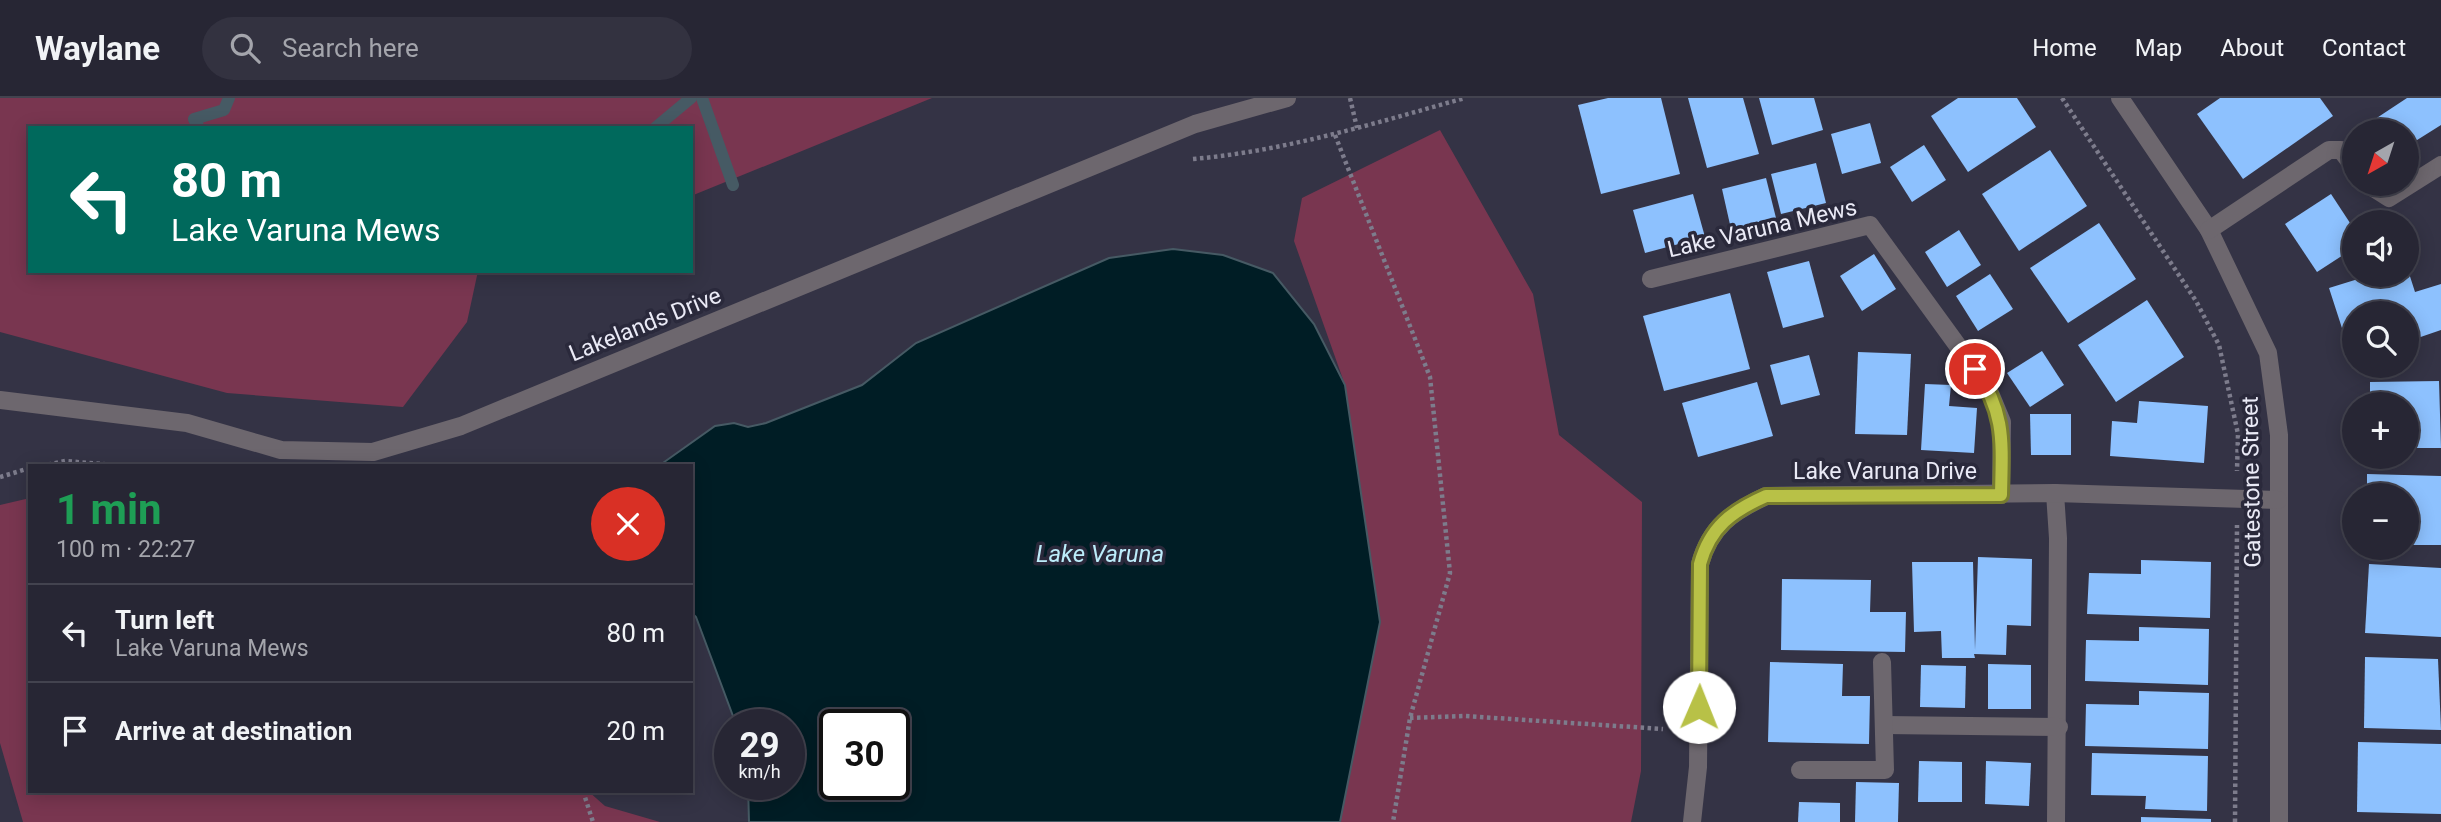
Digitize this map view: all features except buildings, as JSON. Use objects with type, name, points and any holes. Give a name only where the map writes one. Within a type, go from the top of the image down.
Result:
[{"type":"street","name":"Lakelands Drive","points":[[0,400],[187,423],[281,450],[373,452],[461,426],[1195,124],[1287,98]]},
{"type":"street","name":"Gatestone Street","points":[[2120,98],[2209,230],[2268,353],[2279,435],[2279,822]]},
{"type":"street","points":[[2209,230],[2329,150],[2342,151]]},
{"type":"street","points":[[2419,179],[2441,165]]},
{"type":"street","name":"Lake Varuna Mews","points":[[1651,279],[1870,225],[1987,386],[2001,422],[2001,495]]},
{"type":"street","name":"Lake Varuna Drive","points":[[1692,822],[1698,766],[1700,564],[1706,544],[1719,525],[1739,508],[1766,496],[2055,493],[2278,500]]},
{"type":"street","points":[[2055,493],[2059,727],[2056,822]]},
{"type":"street","points":[[1800,770],[1885,770],[1882,662]]},
{"type":"street","points":[[1884,725],[2059,727]]},
{"type":"path","points":[[1350,98],[1357,128]]},
{"type":"path","points":[[1190,159],[1242,155],[1335,135],[1465,98]]},
{"type":"path","points":[[2062,98],[2196,301],[2218,345],[2238,434],[2235,822]]},
{"type":"path","points":[[1335,135],[1430,377],[1450,573],[1410,718],[1393,822]]},
{"type":"path","points":[[51,464],[65,461],[102,464]]},
{"type":"path","points":[[0,477],[28,469]]},
{"type":"path","points":[[1410,718],[1465,716],[1663,729]]},
{"type":"path","points":[[584,793],[593,822]]},
{"type":"shaded area","points":[[0,98],[932,98],[693,195],[693,126],[28,126],[28,273],[478,273],[467,322],[403,407],[227,393],[0,332]]},
{"type":"shaded area","points":[[1440,130],[1533,294],[1559,435],[1642,502],[1641,771],[1631,822],[1340,822],[1380,622],[1345,385],[1294,241],[1302,198]]},
{"type":"shaded area","points":[[28,498],[28,793],[590,793],[605,806],[660,822],[23,822],[0,743],[0,505]]},
{"type":"water","name":"Lake Varuna","points":[[1173,249],[1223,255],[1273,273],[1314,324],[1345,385],[1380,622],[1340,822],[749,822],[748,800],[805,800],[805,709],[730,709],[693,614],[693,464],[661,464],[715,426],[734,423],[748,427],[766,423],[862,385],[916,343],[1109,258]]},
{"type":"waterway","points":[[198,126],[194,119],[224,110],[229,98]]},
{"type":"waterway","points":[[657,126],[691,98]]},
{"type":"waterway","points":[[702,98],[733,185]]},
{"type":"route","points":[[1699,707],[1700,564],[1706,544],[1719,525],[1739,508],[1766,496],[2001,495],[2001,422],[1987,386],[1975,369]]}]
